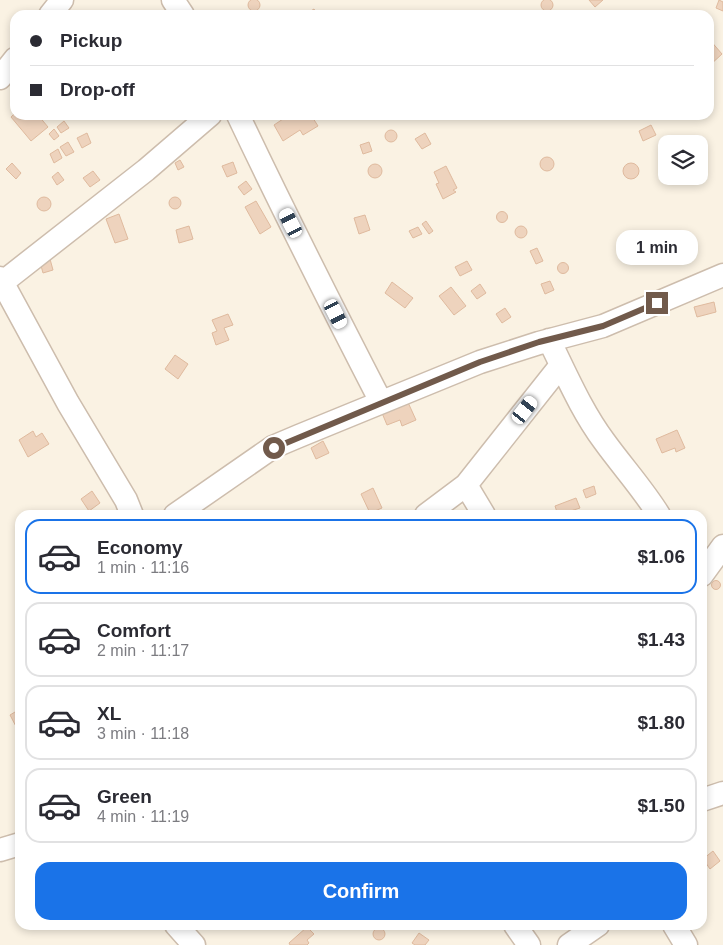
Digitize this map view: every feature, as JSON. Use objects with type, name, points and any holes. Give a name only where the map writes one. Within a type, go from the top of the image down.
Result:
[{"type":"street","points":[[54,10],[62,0]]},
{"type":"street","points":[[0,78],[10,65]]},
{"type":"street","points":[[130,510],[126,500],[68,403],[1,280],[146,170],[204,120]]},
{"type":"street","points":[[240,120],[298,236],[308,262],[381,402]]},
{"type":"street","points":[[183,510],[274,448],[480,362],[549,340],[603,326],[723,275]]},
{"type":"street","points":[[549,340],[586,415],[655,510]]},
{"type":"street","points":[[433,510],[466,485],[561,365]]},
{"type":"street","points":[[466,485],[481,510]]},
{"type":"street","points":[[707,568],[723,546]]},
{"type":"street","points":[[707,799],[723,794]]},
{"type":"street","points":[[0,850],[15,846]]},
{"type":"street","points":[[180,930],[194,945]]},
{"type":"street","points":[[519,930],[529,945]]},
{"type":"street","points":[[569,945],[591,930]]},
{"type":"street","points":[[677,930],[686,945]]},
{"type":"building","points":[[254,-1],[260,5],[256,10],[250,9],[248,5]]},
{"type":"building","points":[[545,-1],[549,-1],[553,3],[553,7],[550,10],[544,10],[541,7],[541,3]]},
{"type":"building","points":[[589,0],[603,0],[595,7]]},
{"type":"building","points":[[719,0],[723,2],[723,11],[716,8]]},
{"type":"building","points":[[714,45],[722,54],[714,61]]},
{"type":"building","points":[[14,120],[42,120],[48,127],[31,141]]},
{"type":"building","points":[[282,120],[314,120],[318,126],[303,135],[300,130],[283,141],[274,125]]},
{"type":"building","points":[[64,121],[69,128],[61,133],[57,127]]},
{"type":"building","points":[[651,125],[656,135],[643,141],[639,131]]},
{"type":"building","points":[[54,129],[59,136],[54,140],[49,134]]},
{"type":"building","points":[[389,130],[393,130],[397,136],[393,142],[389,142],[385,138],[385,134]]},
{"type":"building","points":[[87,133],[91,143],[82,148],[77,138]]},
{"type":"building","points":[[425,133],[431,144],[422,149],[415,139]]},
{"type":"building","points":[[68,142],[74,152],[66,156],[60,147]]},
{"type":"building","points":[[369,142],[372,151],[363,154],[360,145]]},
{"type":"building","points":[[58,149],[62,158],[54,163],[50,154]]},
{"type":"building","points":[[547,157],[552,159],[554,164],[552,169],[547,171],[542,169],[540,164],[542,159]]},
{"type":"building","points":[[180,160],[184,167],[178,170],[175,163]]},
{"type":"building","points":[[233,162],[237,173],[227,177],[222,166]]},
{"type":"building","points":[[12,163],[21,173],[16,179],[6,169]]},
{"type":"building","points":[[628,163],[634,163],[639,168],[637,177],[628,179],[623,174],[623,168]]},
{"type":"building","points":[[375,164],[380,166],[382,171],[380,176],[375,178],[370,176],[368,171],[370,166]]},
{"type":"building","points":[[446,166],[457,188],[453,190],[456,192],[443,199],[436,184],[439,183],[434,172]]},
{"type":"building","points":[[93,171],[100,180],[90,187],[83,178]]},
{"type":"building","points":[[58,172],[64,180],[57,185],[52,177]]},
{"type":"building","points":[[246,181],[252,189],[244,195],[238,187]]},
{"type":"building","points":[[44,197],[49,199],[51,204],[49,209],[44,211],[39,209],[37,204],[39,199]]},
{"type":"building","points":[[175,197],[181,203],[175,209],[169,203]]},
{"type":"building","points":[[256,201],[271,227],[260,234],[245,207]]},
{"type":"building","points":[[500,212],[504,212],[507,217],[506,221],[500,222],[497,219],[497,215]]},
{"type":"building","points":[[119,214],[128,239],[115,243],[106,219]]},
{"type":"building","points":[[365,215],[370,230],[359,234],[354,218]]},
{"type":"building","points":[[426,221],[433,231],[429,234],[422,224]]},
{"type":"building","points":[[189,226],[193,239],[179,243],[176,230]]},
{"type":"building","points":[[523,226],[526,227],[526,237],[519,238],[516,237],[515,230],[516,227]]},
{"type":"building","points":[[418,227],[422,234],[413,238],[409,231]]},
{"type":"building","points":[[537,248],[543,261],[536,264],[530,251]]},
{"type":"building","points":[[50,259],[53,270],[43,273],[40,262]]},
{"type":"building","points":[[467,261],[472,270],[460,276],[455,267]]},
{"type":"building","points":[[561,263],[565,263],[568,268],[567,272],[561,273],[558,270],[558,266]]},
{"type":"building","points":[[550,281],[554,290],[545,294],[541,284]]},
{"type":"building","points":[[392,282],[413,298],[405,308],[385,293]]},
{"type":"building","points":[[480,284],[486,293],[477,299],[471,291]]},
{"type":"building","points":[[451,287],[466,306],[454,315],[439,296]]},
{"type":"building","points":[[714,302],[716,312],[697,317],[694,307]]},
{"type":"building","points":[[505,308],[511,317],[502,323],[496,314]]},
{"type":"building","points":[[228,314],[233,325],[224,328],[229,340],[216,345],[212,333],[217,331],[212,320]]},
{"type":"building","points":[[175,355],[188,364],[178,379],[165,369]]},
{"type":"building","points":[[406,398],[416,420],[402,426],[400,420],[387,425],[382,413]]},
{"type":"building","points":[[677,430],[685,448],[676,452],[675,448],[662,453],[656,439]]},
{"type":"building","points":[[33,431],[36,437],[42,433],[49,444],[28,457],[19,440]]},
{"type":"building","points":[[323,441],[329,453],[316,459],[311,448]]},
{"type":"building","points":[[594,486],[596,494],[586,498],[583,490]]},
{"type":"building","points":[[373,488],[382,508],[369,510],[361,494]]},
{"type":"building","points":[[92,491],[100,503],[88,510],[81,499]]},
{"type":"building","points":[[576,498],[580,508],[556,510],[555,506]]},
{"type":"building","points":[[716,581],[720,585],[716,589],[712,585]]},
{"type":"building","points":[[15,712],[15,724],[10,715]]},
{"type":"building","points":[[713,851],[720,861],[710,869],[707,865],[707,856]]},
{"type":"building","points":[[304,930],[310,930],[314,934],[307,940],[309,943],[307,945],[290,945],[289,943]]},
{"type":"building","points":[[374,930],[384,930],[384,939],[374,939]]},
{"type":"building","points":[[419,933],[429,940],[425,945],[415,945],[412,943]]},
{"type":"route","points":[[274,448],[480,362],[539,342],[603,326],[657,303]]}]
